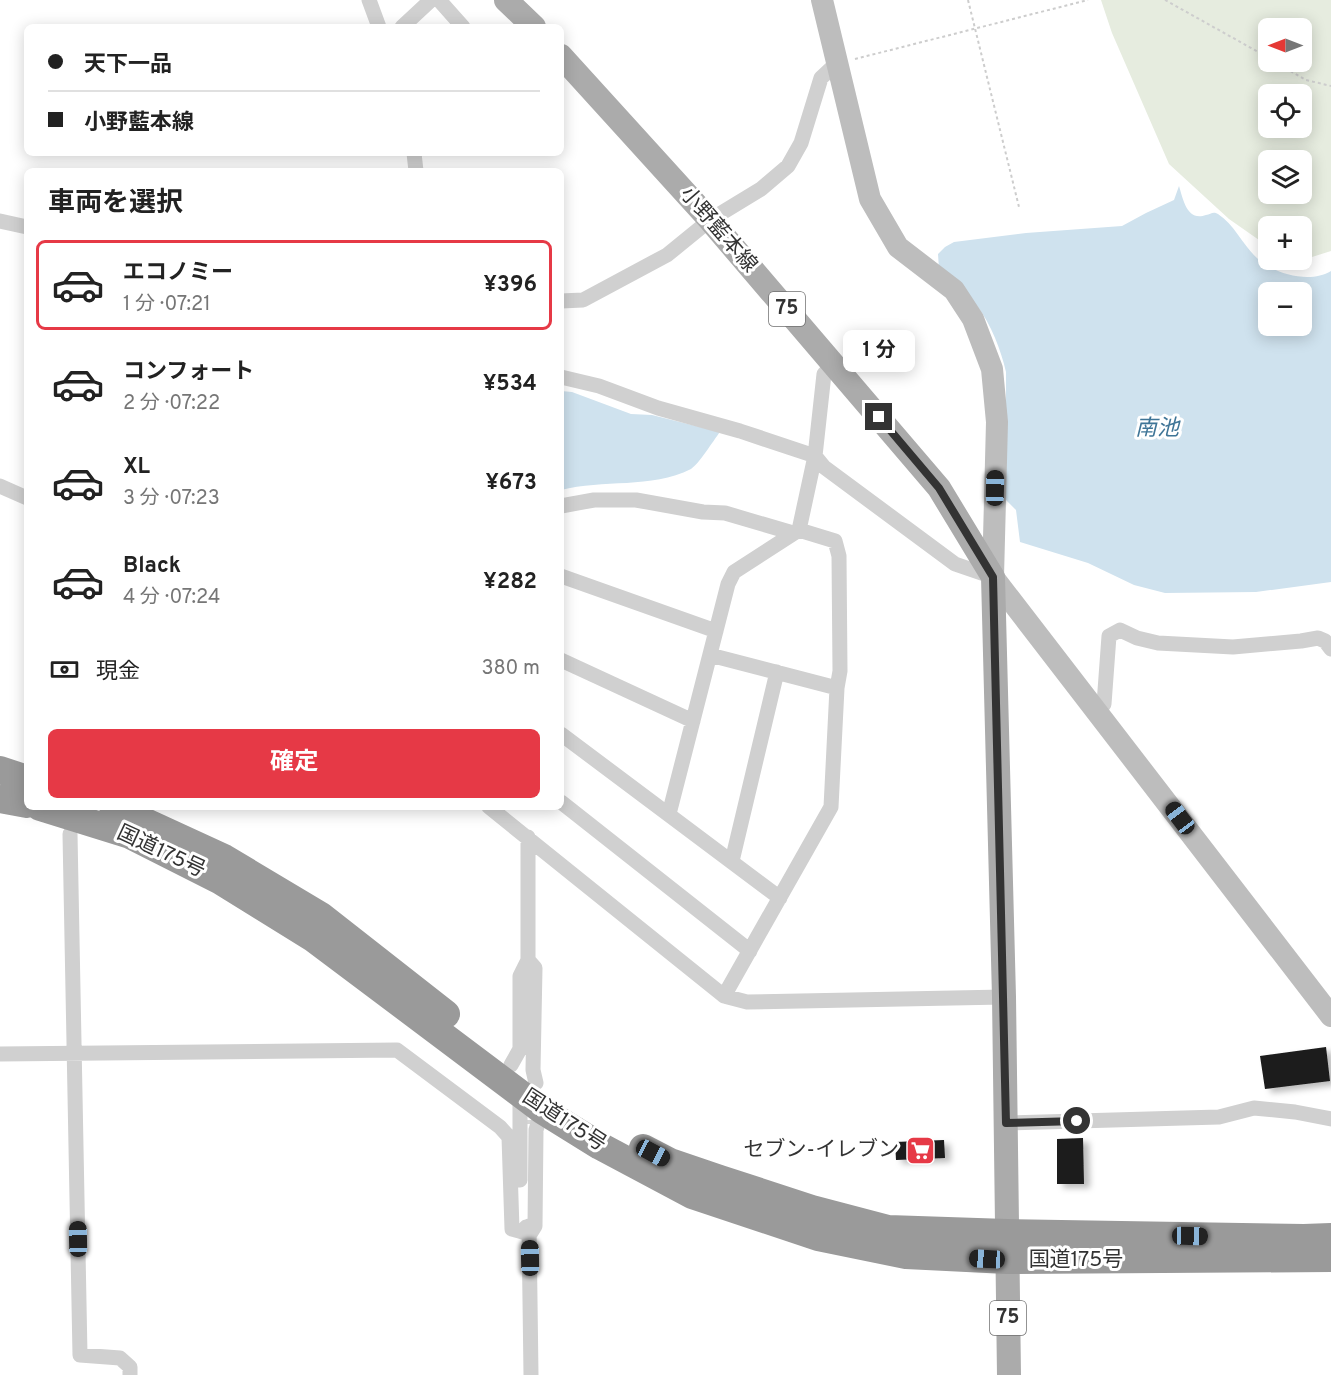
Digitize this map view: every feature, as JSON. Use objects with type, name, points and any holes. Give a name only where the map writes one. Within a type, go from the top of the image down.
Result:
[{"type":"highway","points":[[0,770],[24,778]]},
{"type":"highway","points":[[0,799],[24,803]]},
{"type":"highway","name":"国道175号","points":[[120,810],[224,858],[321,916],[519,1060],[532,1103]]},
{"type":"highway","name":"国道175号","points":[[62,818],[130,835],[222,881],[313,938],[532,1103],[618,1135],[670,1162],[802,1206],[888,1229],[1007,1247],[1331,1258]]},
{"type":"highway","name":"国道175号","points":[[1007,1247],[1331,1237]]},
{"type":"main road","points":[[506,0],[531,24]]},
{"type":"main road","name":"小野藍本線","points":[[564,59],[710,220],[939,488],[993,577],[1004,997],[1009,1375]]},
{"type":"street","points":[[369,0],[378,24]]},
{"type":"street","points":[[405,24],[431,0]]},
{"type":"street","points":[[439,0],[460,24]]},
{"type":"street","points":[[822,0],[870,199],[898,247],[954,291],[973,319],[992,369],[997,422],[993,577]]},
{"type":"street","points":[[564,302],[583,300],[668,255],[710,220],[761,189],[788,166],[801,143],[821,78],[837,63]]},
{"type":"street","points":[[0,221],[24,226]]},
{"type":"street","points":[[669,814],[728,584],[734,572],[796,532],[815,456],[824,374],[834,363]]},
{"type":"street","points":[[564,378],[599,386],[658,408],[740,430],[815,456],[824,467],[955,564],[993,577],[1331,1016]]},
{"type":"street","points":[[0,486],[24,497]]},
{"type":"street","points":[[564,506],[594,500],[636,500],[703,512],[725,513],[835,541],[839,568],[840,671],[837,688],[831,807],[724,996]]},
{"type":"street","points":[[564,577],[716,631]]},
{"type":"street","points":[[1098,711],[1104,704],[1109,636],[1120,630],[1137,638],[1158,643],[1233,647],[1318,638],[1325,641],[1331,649]]},
{"type":"street","points":[[710,655],[837,688]]},
{"type":"street","points":[[564,661],[693,721]]},
{"type":"street","points":[[732,861],[777,672]]},
{"type":"street","points":[[564,736],[780,898]]},
{"type":"street","points":[[564,804],[750,951]]},
{"type":"street","points":[[493,810],[724,996],[747,1002],[1004,997]]},
{"type":"street","points":[[62,818],[79,925],[71,925],[80,1355],[120,1358],[130,1367],[130,1375]]},
{"type":"street","points":[[519,1060],[520,976],[528,960],[528,837]]},
{"type":"street","points":[[528,960],[535,968],[532,1103],[520,1215],[530,1234],[531,1375]]},
{"type":"street","points":[[0,1054],[397,1050],[500,1127],[509,1137],[512,1228],[530,1234]]},
{"type":"street","points":[[530,1234],[535,1226],[536,1130],[532,1103]]},
{"type":"street","points":[[1006,1123],[1219,1117],[1254,1108],[1295,1112],[1331,1119]]},
{"type":"path","points":[[968,0],[1019,207]]},
{"type":"path","points":[[837,63],[1088,0]]},
{"type":"path","points":[[1165,0],[1258,52]]},
{"type":"path","points":[[1292,72],[1306,80],[1331,86]]},
{"type":"shaded area","points":[[1101,0],[1331,0],[1331,251],[1312,257],[1312,216],[1258,216],[1258,239],[1229,219],[1169,164],[1112,33]]},
{"type":"water","name":"南池","points":[[1179,186],[1184,203],[1190,212],[1200,216],[1218,214],[1229,224],[1258,259],[1258,270],[1276,270],[1303,277],[1323,275],[1331,271],[1331,582],[1256,592],[1165,593],[1134,585],[1088,563],[1020,542],[1016,510],[1006,500],[1006,372],[1004,364],[987,321],[977,306],[939,269],[938,254],[954,242],[1026,233],[1122,226],[1174,200]]},
{"type":"water","points":[[564,391],[572,392],[631,414],[652,415],[720,432],[691,469],[676,475],[643,482],[564,489]]},
{"type":"building","points":[[1326,1047],[1330,1081],[1265,1089],[1260,1056]]},
{"type":"building","points":[[1083,1138],[1084,1184],[1057,1184],[1057,1139]]},
{"type":"building","name":"セブン-イレブン","points":[[944,1140],[945,1158],[896,1160],[895,1142]]},
{"type":"tunnel","points":[[528,1097],[529,1124]]},
{"type":"place","name":"セブン-イレブン","points":[[920,1150]]},
{"type":"route","points":[[879,417],[939,488],[993,577],[1006,1123],[1077,1121]]}]
